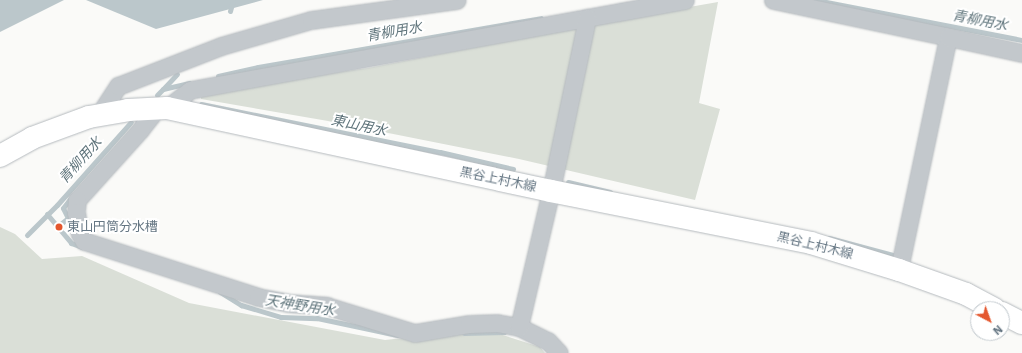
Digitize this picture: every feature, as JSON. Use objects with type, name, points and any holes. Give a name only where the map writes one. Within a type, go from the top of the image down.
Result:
[{"type":"main road","name":"黒谷上村木線","points":[[0,156],[32,138],[98,115],[128,110],[160,108],[551,192],[811,243],[900,270],[966,294],[979,301]]},
{"type":"main road","points":[[1010,317],[1022,323]]},
{"type":"street","points":[[98,115],[118,86],[221,46],[311,20],[457,0]]},
{"type":"street","points":[[559,353],[548,341],[519,327],[497,323],[469,324],[415,333],[327,306],[288,303],[258,297],[84,241],[80,234],[76,212],[77,200],[151,116],[160,108],[190,90],[685,0]]},
{"type":"street","points":[[773,0],[1022,53]]},
{"type":"street","points":[[519,327],[551,192],[587,18]]},
{"type":"street","points":[[900,270],[948,38]]},
{"type":"shaded area","points":[[0,0],[64,0],[0,32]]},
{"type":"shaded area","points":[[86,0],[263,0],[156,29]]},
{"type":"shaded area","points":[[718,2],[699,103],[720,109],[695,200],[519,159],[328,121],[201,99],[201,97],[296,78],[368,68],[598,23]]},
{"type":"shaded area","points":[[0,227],[15,234],[42,259],[82,256],[189,303],[385,340],[484,329],[540,347],[545,353],[0,353]]},
{"type":"waterway","points":[[230,11],[233,0]]},
{"type":"waterway","name":"青柳用水","points":[[816,0],[1022,40]]},
{"type":"waterway","name":"青柳用水","points":[[218,76],[258,67],[541,18]]},
{"type":"waterway","points":[[164,88],[177,74]]},
{"type":"waterway","name":"青柳用水","points":[[157,95],[163,89],[189,83]]},
{"type":"waterway","name":"東山用水","points":[[201,104],[440,152],[513,169]]},
{"type":"waterway","name":"青柳用水","points":[[27,235],[57,205],[131,122]]},
{"type":"waterway","points":[[568,182],[610,192]]},
{"type":"waterway","name":"東山用水","points":[[58,226],[68,218],[63,208],[73,195]]},
{"type":"waterway","name":"天神野用水","points":[[47,214],[71,243],[82,247]]},
{"type":"waterway","points":[[829,238],[893,255]]},
{"type":"waterway","name":"天神野用水","points":[[220,292],[241,305],[281,317],[317,318],[397,335]]},
{"type":"waterway","name":"天神野用水","points":[[464,333],[504,332]]},
{"type":"place","name":"東山円筒分水槽","points":[[59,227]]}]
